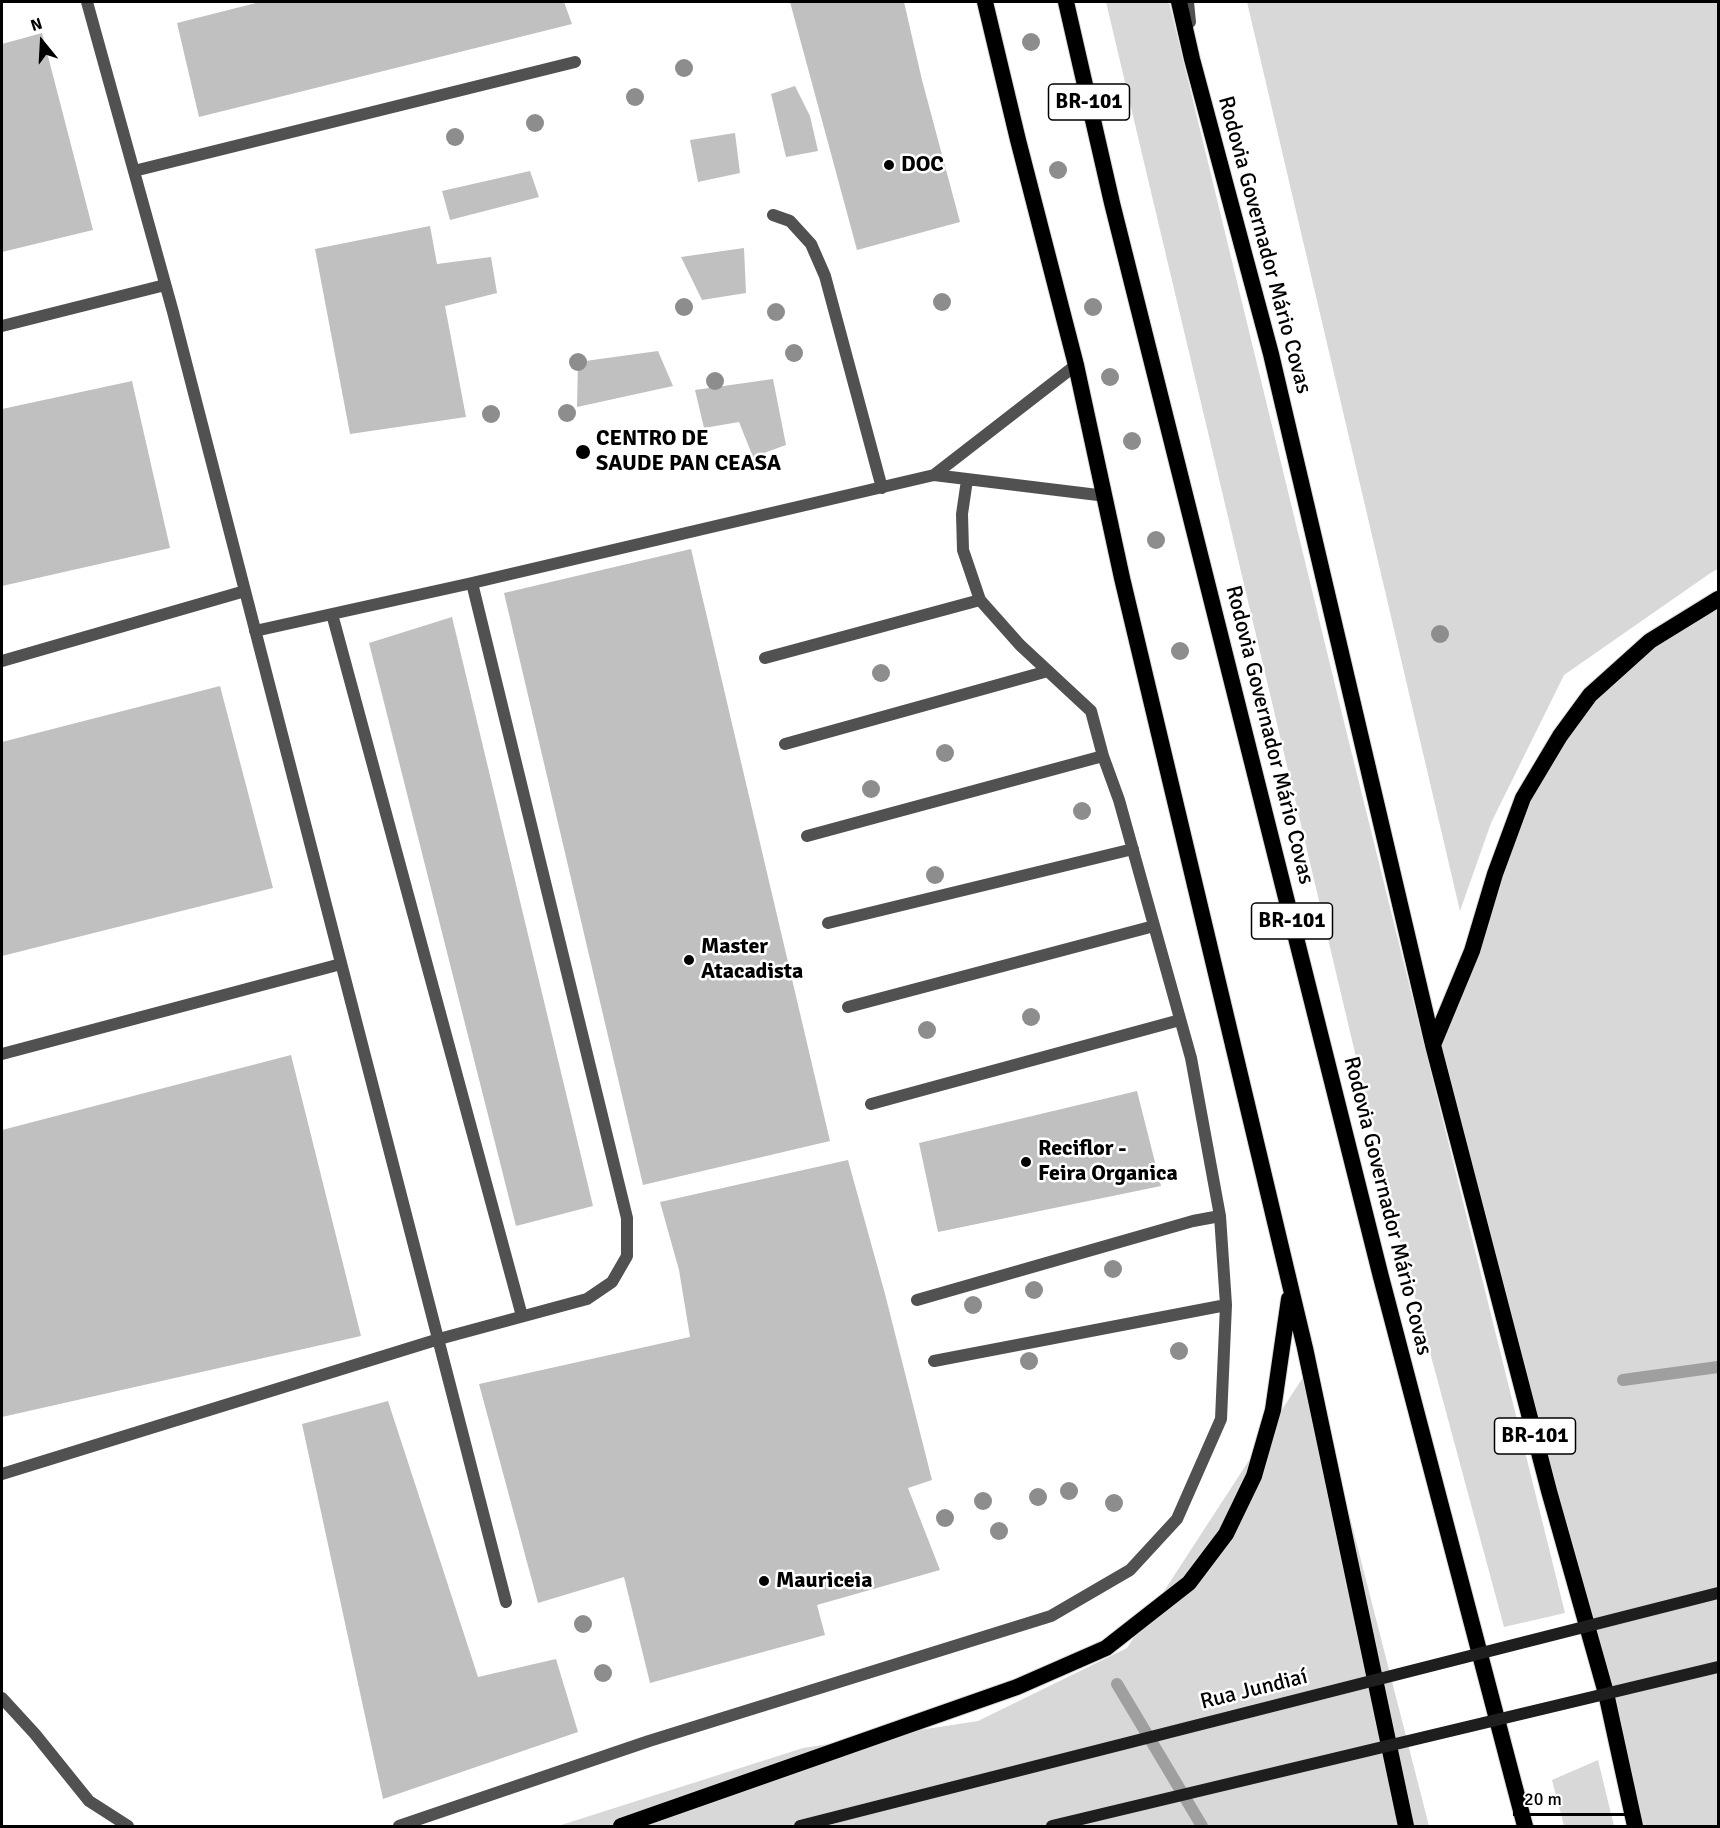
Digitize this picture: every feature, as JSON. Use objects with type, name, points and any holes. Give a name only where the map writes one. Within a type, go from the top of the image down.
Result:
[{"type":"highway","points":[[985,2],[1076,365],[1122,578],[1308,1360],[1406,1827]]},
{"type":"highway","name":"Rodovia Governador Mário Covas","points":[[1066,2],[1112,203],[1375,1254],[1525,1827]]},
{"type":"highway","name":"Rodovia Governador Mário Covas","points":[[1179,2],[1192,59],[1271,354],[1433,1045],[1549,1491],[1606,1693],[1635,1827]]},
{"type":"highway","points":[[1433,1045],[1472,951],[1495,874],[1523,798],[1560,736],[1590,694],[1650,641],[1719,599]]},
{"type":"highway","points":[[621,1827],[1017,1687],[1106,1648],[1189,1583],[1226,1534],[1254,1476],[1273,1410],[1291,1289]]},
{"type":"main road","name":"Rua Jundiaí","points":[[800,1827],[1719,1593]]},
{"type":"main road","points":[[1052,1827],[1719,1667]]},
{"type":"lane","points":[[87,2],[165,285],[506,1602]]},
{"type":"lane","points":[[1188,2],[1192,59]]},
{"type":"lane","points":[[134,171],[575,62]]},
{"type":"lane","points":[[773,215],[790,221],[811,244],[825,276],[882,488]]},
{"type":"lane","points":[[2,326],[165,285]]},
{"type":"lane","points":[[934,475],[1076,365]]},
{"type":"lane","points":[[255,632],[934,475],[1106,496]]},
{"type":"lane","points":[[399,1827],[649,1741],[1051,1616],[1130,1570],[1177,1519],[1221,1419],[1226,1305],[1220,1216],[1191,1058],[1119,800],[1103,756],[1091,711],[1020,645],[980,600],[963,550],[962,514],[967,480]]},
{"type":"lane","points":[[2,1474],[439,1339],[587,1299],[612,1282],[627,1256],[627,1218],[472,583]]},
{"type":"lane","points":[[2,661],[245,591]]},
{"type":"lane","points":[[765,658],[980,600]]},
{"type":"lane","points":[[332,615],[522,1316]]},
{"type":"lane","points":[[785,744],[1048,671]]},
{"type":"lane","points":[[807,836],[1103,756]]},
{"type":"lane","points":[[828,923],[1132,849]]},
{"type":"lane","points":[[848,1006],[1154,926]]},
{"type":"lane","points":[[2,1054],[341,964]]},
{"type":"lane","points":[[871,1104],[1180,1020]]},
{"type":"lane","points":[[917,1300],[1193,1221],[1220,1216]]},
{"type":"lane","points":[[934,1361],[1226,1305]]},
{"type":"lane","points":[[2,1698],[35,1734],[88,1801],[129,1827]]},
{"type":"shaded area","points":[[1106,2],[1169,2],[1345,726],[1565,1613],[1504,1627],[1397,1230]]},
{"type":"shaded area","points":[[1247,2],[1718,2],[1718,569],[1564,675],[1491,823],[1460,911]]},
{"type":"shaded area","points":[[1718,599],[1718,1826],[1639,1826],[1433,1045],[1523,798],[1590,695]]},
{"type":"shaded area","points":[[1311,1365],[1429,1826],[558,1826],[803,1748],[978,1721],[1127,1648]]},
{"type":"shaded area","points":[[1598,1760],[1614,1826],[1564,1826],[1552,1780]]},
{"type":"building","points":[[260,2],[564,2],[572,24],[199,117],[177,23]]},
{"type":"building","name":"DOC","points":[[790,2],[904,2],[960,222],[857,250]]},
{"type":"building","points":[[42,33],[93,230],[2,252],[2,44]]},
{"type":"building","points":[[795,86],[810,116],[818,151],[786,157],[771,94]]},
{"type":"building","points":[[735,133],[740,173],[698,182],[690,140]]},
{"type":"building","points":[[530,171],[539,197],[450,220],[442,191]]},
{"type":"building","points":[[430,226],[437,264],[491,257],[497,293],[445,306],[466,417],[350,434],[315,249]]},
{"type":"building","points":[[744,248],[746,293],[702,300],[681,257]]},
{"type":"building","points":[[658,351],[673,386],[577,407],[578,362]]},
{"type":"building","points":[[773,379],[786,445],[753,457],[739,422],[704,428],[695,390]]},
{"type":"building","points":[[132,381],[170,548],[2,586],[2,409]]},
{"type":"building","points":[[691,549],[830,1141],[643,1185],[504,593]]},
{"type":"building","points":[[452,617],[593,1206],[516,1226],[369,643]]},
{"type":"building","points":[[220,686],[273,888],[2,956],[2,742]]},
{"type":"building","points":[[291,1055],[361,1336],[2,1417],[2,1130]]},
{"type":"building","points":[[1137,1091],[1161,1186],[938,1232],[919,1143]]},
{"type":"building","points":[[848,1160],[932,1480],[908,1488],[940,1570],[817,1605],[825,1635],[650,1683],[624,1577],[538,1603],[479,1384],[690,1337],[679,1270],[660,1202]]},
{"type":"building","points":[[388,1401],[478,1677],[556,1659],[578,1732],[383,1799],[302,1424]]},
{"type":"waterway","points":[[1623,1380],[1718,1367]]},
{"type":"waterway","points":[[1117,1684],[1202,1826]]},
{"type":"place","name":"DOC","points":[[889,165]]},
{"type":"place","name":"CENTRO DE SAUDE PAN CEASA","points":[[583,452]]},
{"type":"place","name":"Master Atacadista","points":[[689,960]]},
{"type":"place","name":"Reciflor - Feira Organica","points":[[1026,1162]]},
{"type":"place","name":"Mauriceia","points":[[764,1581]]}]
